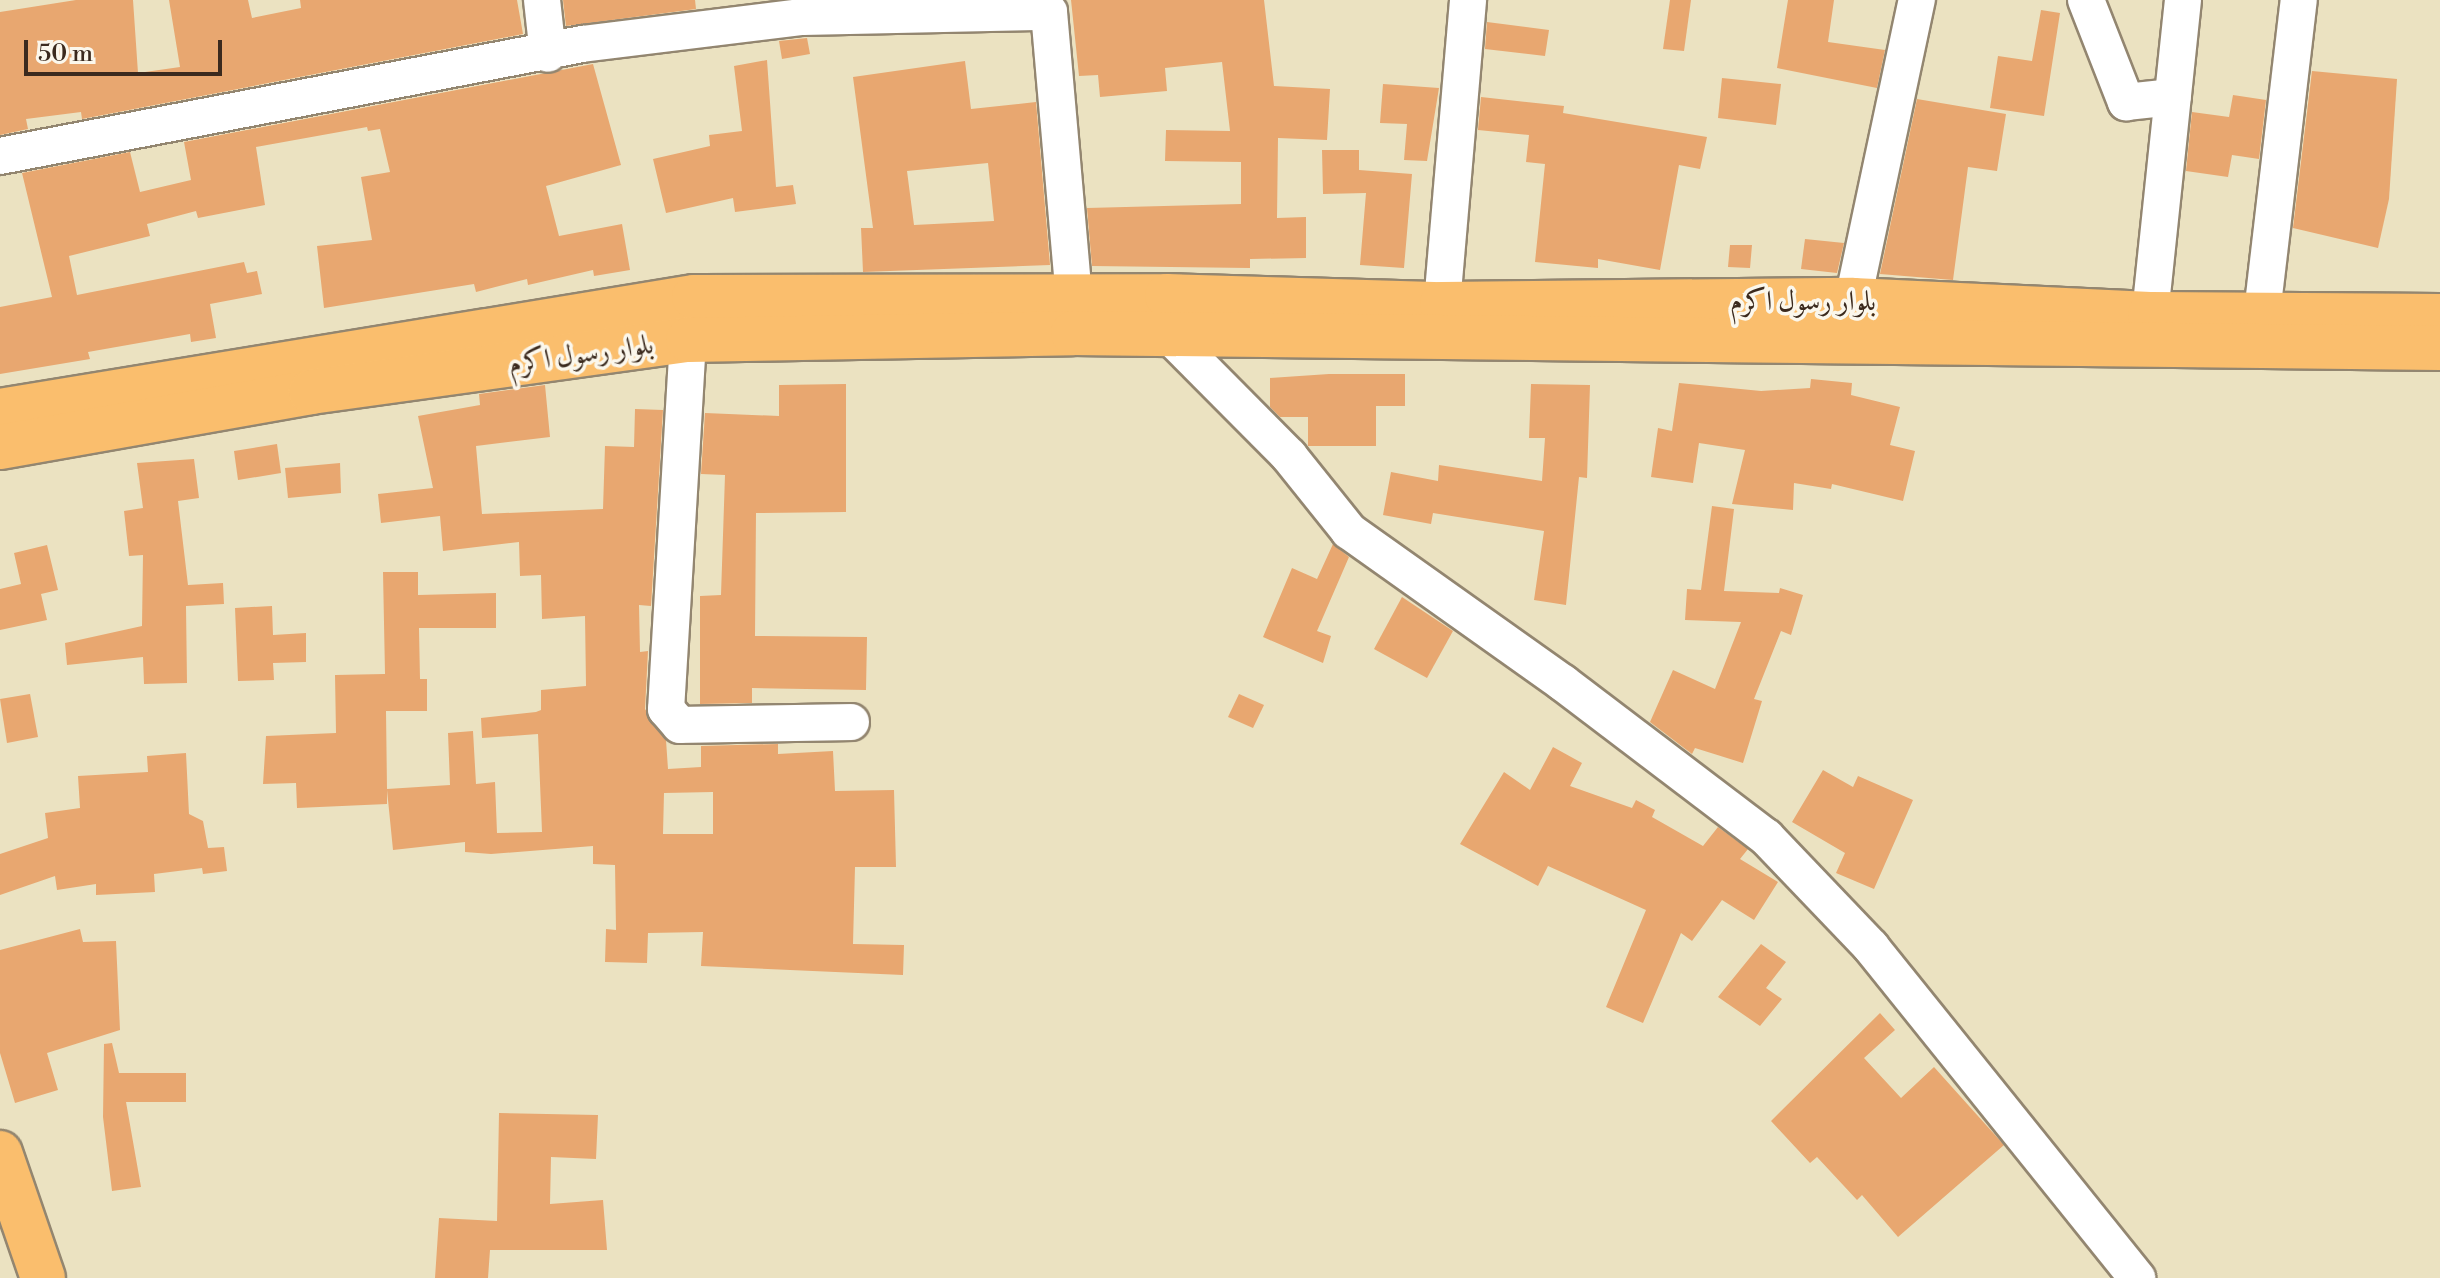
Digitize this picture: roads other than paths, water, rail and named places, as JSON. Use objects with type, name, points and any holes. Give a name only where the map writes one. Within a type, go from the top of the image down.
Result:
[{"type":"main road","name":"بلوار رسول اکرم","points":[[0,411],[694,297],[1074,299],[1167,315],[2440,348]]},
{"type":"main road","name":"بلوار رسول اکرم","points":[[0,447],[311,392],[688,340],[1442,304],[1853,300],[2150,314],[2440,316]]},
{"type":"main road","points":[[2,1168],[43,1278]]},
{"type":"street","points":[[542,0],[548,54]]},
{"type":"street","points":[[1442,304],[1468,0]]},
{"type":"street","points":[[1853,300],[1917,0]]},
{"type":"street","points":[[2086,0],[2126,102],[2173,97]]},
{"type":"street","points":[[2150,314],[2183,0]]},
{"type":"street","points":[[2262,313],[2299,0]]},
{"type":"street","points":[[0,156],[548,54],[582,44],[802,17],[1049,12],[1074,299]]},
{"type":"street","points":[[1167,315],[1289,456],[1349,531],[1563,683],[1766,837],[1871,947],[2137,1278]]},
{"type":"street","points":[[688,340],[666,709],[680,725],[851,722]]}]
